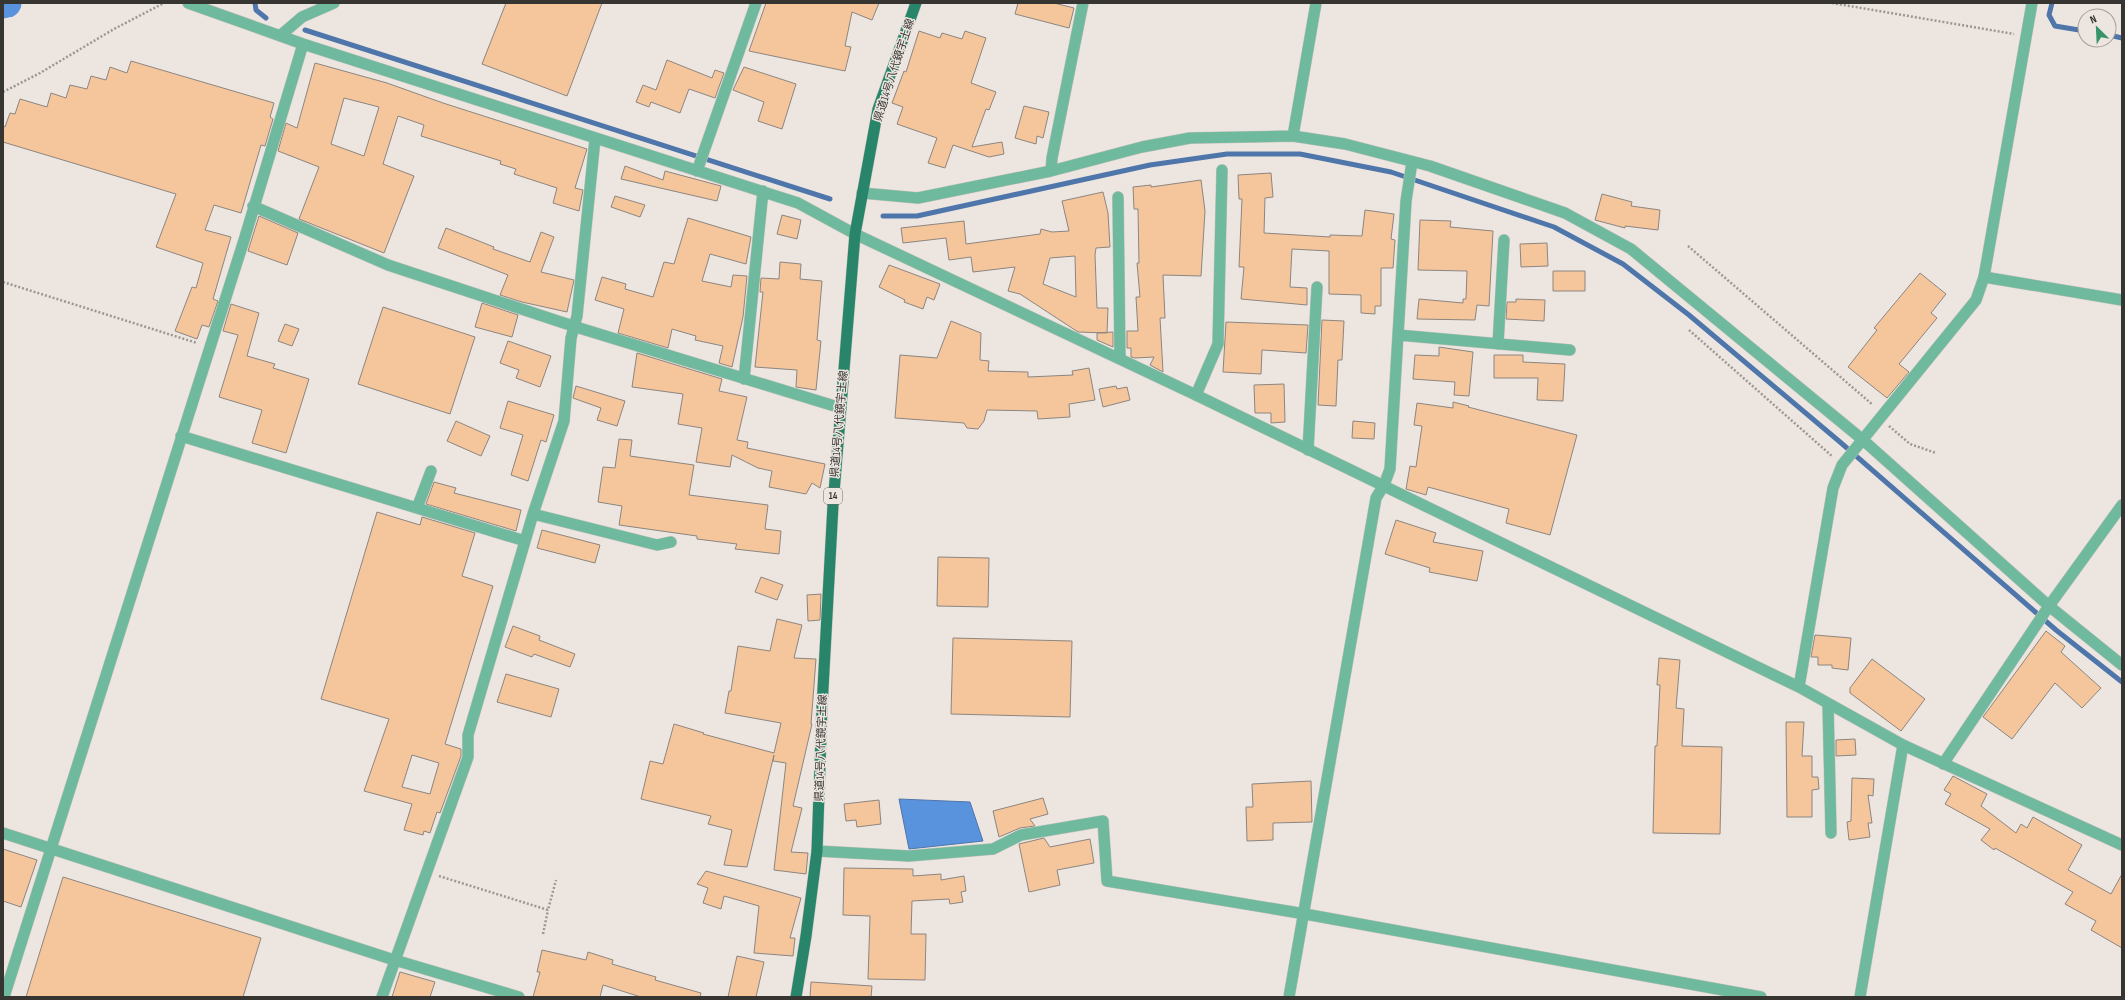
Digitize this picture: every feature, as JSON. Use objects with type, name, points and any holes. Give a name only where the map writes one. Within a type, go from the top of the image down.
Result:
[{"type":"main road","name":"県道14号八代鏡宇土線","points":[[796,997],[806,936],[817,851],[822,707],[833,505],[855,234],[878,109],[916,3]]},
{"type":"street","points":[[188,3],[303,44],[594,139],[698,168],[798,203],[855,234],[1120,358],[1798,687],[1902,745],[2122,845]]},
{"type":"street","points":[[281,35],[302,17],[334,3]]},
{"type":"street","points":[[698,168],[756,3]]},
{"type":"street","points":[[1051,170],[1052,158],[1083,3]]},
{"type":"street","points":[[1293,136],[1316,3]]},
{"type":"street","points":[[1798,687],[1833,488],[1843,464],[1883,417],[1976,300],[1984,277],[2032,3]]},
{"type":"street","points":[[4,997],[180,436],[245,237],[253,206],[303,44]]},
{"type":"street","points":[[862,193],[918,198],[1051,170],[1142,147],[1190,138],[1293,136],[1345,144],[1430,166],[1565,213],[1631,249],[2048,607],[2122,665]]},
{"type":"street","points":[[382,997],[468,757],[468,735],[533,514],[564,421],[572,338],[576,327],[594,139]]},
{"type":"street","points":[[1289,997],[1305,914],[1376,498],[1384,485],[1390,469],[1407,198],[1412,162]]},
{"type":"street","points":[[1196,395],[1218,344],[1222,170]]},
{"type":"street","points":[[744,379],[763,191]]},
{"type":"street","points":[[1118,197],[1120,358]]},
{"type":"street","points":[[253,206],[388,265],[576,327],[841,408]]},
{"type":"street","points":[[1498,344],[1504,240]]},
{"type":"street","points":[[1984,277],[2122,300]]},
{"type":"street","points":[[1308,450],[1317,287]]},
{"type":"street","points":[[1398,335],[1570,350]]},
{"type":"street","points":[[180,436],[525,541]]},
{"type":"street","points":[[417,508],[431,471]]},
{"type":"street","points":[[1942,764],[2048,607],[2122,505]]},
{"type":"street","points":[[533,514],[657,544],[671,542]]},
{"type":"street","points":[[1828,704],[1831,833]]},
{"type":"street","points":[[1860,997],[1902,745]]},
{"type":"street","points":[[817,851],[909,856],[993,848],[1021,835],[1103,821],[1107,881],[1305,914],[1761,997]]},
{"type":"street","points":[[3,833],[394,960],[519,997]]},
{"type":"path","points":[[3,92],[40,73],[114,29],[164,3]]},
{"type":"path","points":[[1832,3],[2026,36]]},
{"type":"path","points":[[1688,246],[1883,417],[1910,444],[1936,453]]},
{"type":"path","points":[[3,282],[210,347]]},
{"type":"path","points":[[1689,330],[1843,464]]},
{"type":"path","points":[[427,872],[548,910]]},
{"type":"path","points":[[543,934],[556,880]]},
{"type":"water","points":[[899,799],[970,802],[983,841],[909,849]]},
{"type":"building","points":[[506,3],[602,3],[567,96],[482,64]]},
{"type":"building","points":[[766,3],[879,3],[872,20],[852,12],[845,46],[851,47],[845,71],[749,51]]},
{"type":"building","points":[[1018,3],[1054,3],[1074,8],[1069,28],[1015,14]]},
{"type":"building","points":[[919,31],[940,38],[942,33],[962,39],[965,31],[986,38],[971,83],[996,92],[989,110],[986,109],[972,147],[1002,142],[1004,154],[989,157],[953,145],[945,168],[928,163],[937,138],[897,124],[903,107],[892,103],[904,71],[906,72]]},
{"type":"building","points":[[667,60],[712,78],[715,70],[724,73],[715,98],[689,89],[680,113],[651,102],[649,107],[636,102],[643,85],[656,90]]},
{"type":"building","points":[[131,61],[274,103],[270,117],[273,119],[265,146],[261,145],[241,213],[214,205],[205,230],[231,237],[213,299],[218,301],[209,327],[202,325],[197,339],[175,331],[192,287],[196,288],[203,263],[156,247],[176,194],[3,142],[3,126],[5,127],[10,113],[15,114],[20,99],[47,107],[51,93],[66,98],[70,85],[87,89],[91,76],[106,80],[110,67],[127,73]]},
{"type":"building","points":[[315,63],[387,83],[443,103],[587,149],[575,188],[583,190],[579,211],[553,203],[557,188],[514,174],[516,169],[500,164],[501,161],[421,136],[424,125],[398,116],[383,164],[414,176],[384,253],[299,219],[319,167],[278,151],[286,123],[297,128]],"holes":[[[344,98],[379,107],[364,156],[331,144]]]},
{"type":"building","points":[[744,67],[796,84],[782,129],[758,121],[764,102],[733,90]]},
{"type":"building","points":[[1024,106],[1049,112],[1043,138],[1037,136],[1036,144],[1015,138]]},
{"type":"building","points":[[625,166],[663,180],[665,171],[721,186],[717,201],[621,179]]},
{"type":"building","points":[[1271,173],[1273,197],[1265,198],[1264,233],[1330,237],[1330,235],[1362,236],[1365,210],[1394,214],[1391,239],[1395,240],[1393,268],[1381,268],[1381,306],[1375,306],[1375,314],[1361,313],[1361,295],[1329,294],[1329,251],[1292,249],[1290,287],[1307,288],[1307,305],[1241,299],[1244,267],[1239,267],[1242,199],[1239,199],[1238,175]]},
{"type":"building","points":[[1201,180],[1205,211],[1201,276],[1163,275],[1165,318],[1160,318],[1163,372],[1150,365],[1154,357],[1131,357],[1131,348],[1127,348],[1127,331],[1138,331],[1136,297],[1140,297],[1137,263],[1139,263],[1138,209],[1134,209],[1133,187],[1151,185],[1151,187]]},
{"type":"building","points":[[1103,192],[1108,213],[1110,247],[1096,248],[1095,255],[1097,308],[1108,308],[1107,333],[1078,332],[1020,294],[1008,291],[1015,267],[973,272],[971,257],[949,260],[946,238],[903,243],[901,228],[964,221],[966,244],[1040,234],[1041,229],[1052,232],[1069,231],[1062,201]],"holes":[[[1075,256],[1076,297],[1043,284],[1050,258]]]},
{"type":"building","points":[[1602,194],[1632,202],[1631,206],[1660,210],[1658,230],[1625,226],[1625,228],[1595,220]]},
{"type":"building","points":[[615,196],[645,205],[640,217],[611,207]]},
{"type":"building","points":[[782,215],[801,220],[797,239],[777,234]]},
{"type":"building","points":[[259,216],[298,233],[287,265],[248,251]]},
{"type":"building","points":[[688,218],[751,237],[746,264],[710,254],[702,281],[731,287],[733,275],[747,276],[743,317],[732,367],[719,363],[723,346],[695,340],[696,336],[672,329],[668,348],[618,333],[624,309],[595,300],[602,277],[626,284],[625,289],[653,297],[664,262],[674,264]]},
{"type":"building","points":[[1420,220],[1451,221],[1450,227],[1493,231],[1489,306],[1477,305],[1475,320],[1417,319],[1419,299],[1463,303],[1463,299],[1466,299],[1467,271],[1418,270]]},
{"type":"building","points":[[446,228],[494,247],[493,249],[530,262],[541,232],[554,237],[541,272],[574,280],[567,312],[522,302],[500,295],[508,275],[438,248]]},
{"type":"building","points":[[1547,243],[1548,266],[1521,267],[1520,244]]},
{"type":"building","points":[[780,262],[801,264],[800,279],[822,281],[817,340],[821,341],[816,390],[796,387],[797,370],[755,367],[763,292],[760,292],[761,278],[779,279]]},
{"type":"building","points":[[889,265],[940,284],[934,300],[927,297],[923,309],[904,302],[905,300],[879,287]]},
{"type":"building","points":[[1553,271],[1585,271],[1585,291],[1553,291]]},
{"type":"building","points":[[1920,273],[1946,294],[1931,313],[1937,318],[1899,364],[1909,372],[1887,398],[1848,367],[1877,330],[1874,328]]},
{"type":"building","points":[[1516,299],[1545,300],[1544,321],[1506,319],[1507,302],[1516,302]]},
{"type":"building","points":[[482,303],[518,315],[512,337],[475,327]]},
{"type":"building","points":[[231,304],[259,313],[247,356],[275,364],[273,368],[309,379],[286,453],[252,443],[262,410],[219,397],[238,335],[223,331]]},
{"type":"building","points":[[383,307],[475,337],[450,414],[358,384]]},
{"type":"building","points":[[1322,320],[1344,321],[1342,360],[1338,360],[1336,406],[1318,405]]},
{"type":"building","points":[[951,321],[981,333],[980,360],[989,361],[988,371],[1028,372],[1028,377],[1073,375],[1072,371],[1089,368],[1095,400],[1069,404],[1070,417],[1038,419],[1037,411],[987,410],[984,421],[978,429],[967,428],[964,423],[895,418],[900,355],[937,358]]},
{"type":"building","points":[[1226,322],[1308,325],[1306,353],[1262,350],[1261,374],[1223,372]]},
{"type":"building","points":[[285,324],[299,329],[292,346],[278,341]]},
{"type":"building","points":[[1113,332],[1113,347],[1097,340],[1097,333]]},
{"type":"building","points":[[508,341],[551,356],[540,387],[516,378],[519,370],[500,363]]},
{"type":"building","points":[[1439,347],[1473,352],[1469,396],[1454,395],[1455,382],[1413,379],[1415,355],[1439,356]]},
{"type":"building","points":[[637,353],[722,379],[719,391],[747,397],[737,440],[748,442],[747,448],[825,464],[820,488],[812,483],[806,494],[769,487],[772,471],[758,468],[732,455],[730,467],[696,462],[702,428],[678,424],[683,394],[632,387]]},
{"type":"building","points":[[1494,355],[1523,355],[1523,362],[1565,364],[1563,401],[1537,400],[1538,378],[1494,378]]},
{"type":"building","points":[[1284,384],[1285,422],[1271,423],[1271,413],[1255,413],[1254,385]]},
{"type":"building","points":[[576,386],[625,401],[617,426],[597,420],[601,408],[573,398]]},
{"type":"building","points":[[1116,386],[1117,389],[1127,387],[1130,400],[1103,407],[1099,389]]},
{"type":"building","points":[[508,401],[554,415],[546,442],[541,440],[528,481],[511,475],[523,435],[500,428]]},
{"type":"building","points":[[1453,402],[1577,435],[1550,535],[1506,523],[1509,509],[1428,487],[1426,495],[1406,489],[1410,466],[1416,467],[1422,426],[1414,425],[1417,403],[1453,408]]},
{"type":"building","points":[[456,421],[490,436],[481,456],[447,441]]},
{"type":"building","points":[[1353,421],[1375,423],[1374,439],[1352,438]]},
{"type":"building","points":[[619,439],[632,440],[630,456],[694,465],[689,495],[768,505],[765,529],[781,531],[779,554],[735,549],[737,544],[697,539],[697,536],[619,525],[622,506],[598,502],[603,467],[615,468]]},
{"type":"building","points":[[434,482],[456,488],[454,493],[521,510],[516,531],[426,504]]},
{"type":"building","points":[[377,512],[420,525],[422,517],[475,533],[462,576],[493,586],[445,744],[461,749],[461,756],[440,813],[437,812],[430,833],[424,831],[423,835],[404,830],[412,804],[364,791],[389,719],[321,699]],"holes":[[[412,755],[439,763],[430,794],[402,787]]]},
{"type":"building","points":[[1396,520],[1436,533],[1433,542],[1483,551],[1477,581],[1429,572],[1430,568],[1385,554]]},
{"type":"building","points":[[542,530],[600,545],[595,563],[537,548]]},
{"type":"building","points":[[938,557],[989,558],[988,607],[937,606]]},
{"type":"building","points":[[761,577],[783,585],[777,600],[755,592]]},
{"type":"building","points":[[821,594],[820,620],[808,621],[807,595]]},
{"type":"building","points":[[777,619],[802,625],[794,658],[816,659],[812,724],[793,806],[802,808],[791,852],[808,853],[806,874],[774,870],[786,763],[773,761],[774,755],[747,867],[724,865],[732,830],[708,824],[711,816],[641,799],[650,761],[663,764],[674,724],[704,733],[703,734],[774,753],[781,723],[725,713],[729,691],[731,691],[738,646],[770,651]]},
{"type":"building","points":[[513,626],[540,636],[539,640],[575,654],[570,667],[534,654],[532,657],[505,647]]},
{"type":"building","points":[[2046,631],[2065,646],[2061,652],[2101,688],[2082,708],[2055,683],[2012,739],[1983,717]]},
{"type":"building","points":[[1815,635],[1851,638],[1848,670],[1832,668],[1832,665],[1818,665],[1818,657],[1811,657]]},
{"type":"building","points":[[953,638],[1072,641],[1070,717],[951,714]]},
{"type":"building","points":[[1659,658],[1680,660],[1676,708],[1684,709],[1682,746],[1722,747],[1720,834],[1653,833],[1655,746],[1657,746],[1660,685],[1657,685]]},
{"type":"building","points":[[1872,659],[1925,699],[1901,731],[1850,693],[1850,688]]},
{"type":"building","points":[[506,674],[559,689],[551,717],[497,702]]},
{"type":"building","points":[[1786,722],[1804,722],[1802,756],[1812,756],[1812,777],[1818,777],[1819,789],[1812,790],[1812,817],[1787,817]]},
{"type":"building","points":[[1855,739],[1856,755],[1836,756],[1836,740]]},
{"type":"building","points":[[1953,776],[1987,794],[1981,806],[2016,833],[2021,824],[2027,828],[2033,817],[2082,845],[2068,870],[2111,894],[2122,874],[2122,948],[2091,930],[2096,921],[2065,904],[2073,892],[1995,848],[1994,850],[1981,840],[1990,829],[1945,804],[1951,794],[1944,790]]},
{"type":"building","points":[[1852,778],[1874,779],[1873,796],[1868,795],[1872,823],[1868,823],[1870,837],[1849,840],[1847,822],[1851,821]]},
{"type":"building","points":[[1311,781],[1312,822],[1273,823],[1273,840],[1247,841],[1246,807],[1253,807],[1252,784]]},
{"type":"building","points":[[1043,798],[1048,814],[1030,819],[1035,826],[1020,828],[999,837],[993,811]]},
{"type":"building","points":[[879,800],[881,824],[857,827],[856,820],[846,821],[844,804]]},
{"type":"building","points":[[1044,838],[1050,847],[1090,839],[1094,863],[1057,870],[1060,885],[1029,892],[1019,844]]},
{"type":"building","points":[[3,849],[37,860],[21,907],[3,901]]},
{"type":"building","points":[[844,868],[913,869],[913,876],[941,874],[941,880],[964,876],[966,891],[961,892],[963,902],[950,904],[949,899],[912,901],[911,934],[926,934],[925,980],[868,979],[870,916],[843,915]]},
{"type":"building","points":[[706,871],[801,898],[790,938],[795,938],[793,956],[754,953],[759,906],[724,896],[721,909],[703,903],[708,888],[697,884]]},
{"type":"building","points":[[63,877],[261,938],[243,997],[26,997]]},
{"type":"building","points":[[542,950],[586,960],[588,952],[613,960],[612,964],[656,977],[655,980],[701,993],[700,997],[641,997],[603,985],[600,997],[533,997],[540,972],[537,972]]},
{"type":"building","points":[[737,956],[764,962],[756,997],[728,997]]},
{"type":"building","points":[[400,972],[435,982],[430,997],[392,997]]},
{"type":"building","points":[[811,982],[872,986],[871,997],[810,997]]},
{"type":"waterway","points":[[3,4],[7,3]]},
{"type":"waterway","points":[[255,3],[256,10],[266,18]]},
{"type":"waterway","points":[[2052,3],[2049,15],[2055,26],[2077,30]]},
{"type":"waterway","points":[[305,30],[830,199]]},
{"type":"waterway","points":[[2117,37],[2122,38]]},
{"type":"waterway","points":[[883,216],[917,216],[1150,165],[1227,154],[1300,154],[1391,172],[1554,227],[1623,264],[1689,315],[1840,442],[2056,630],[2122,682]]}]
